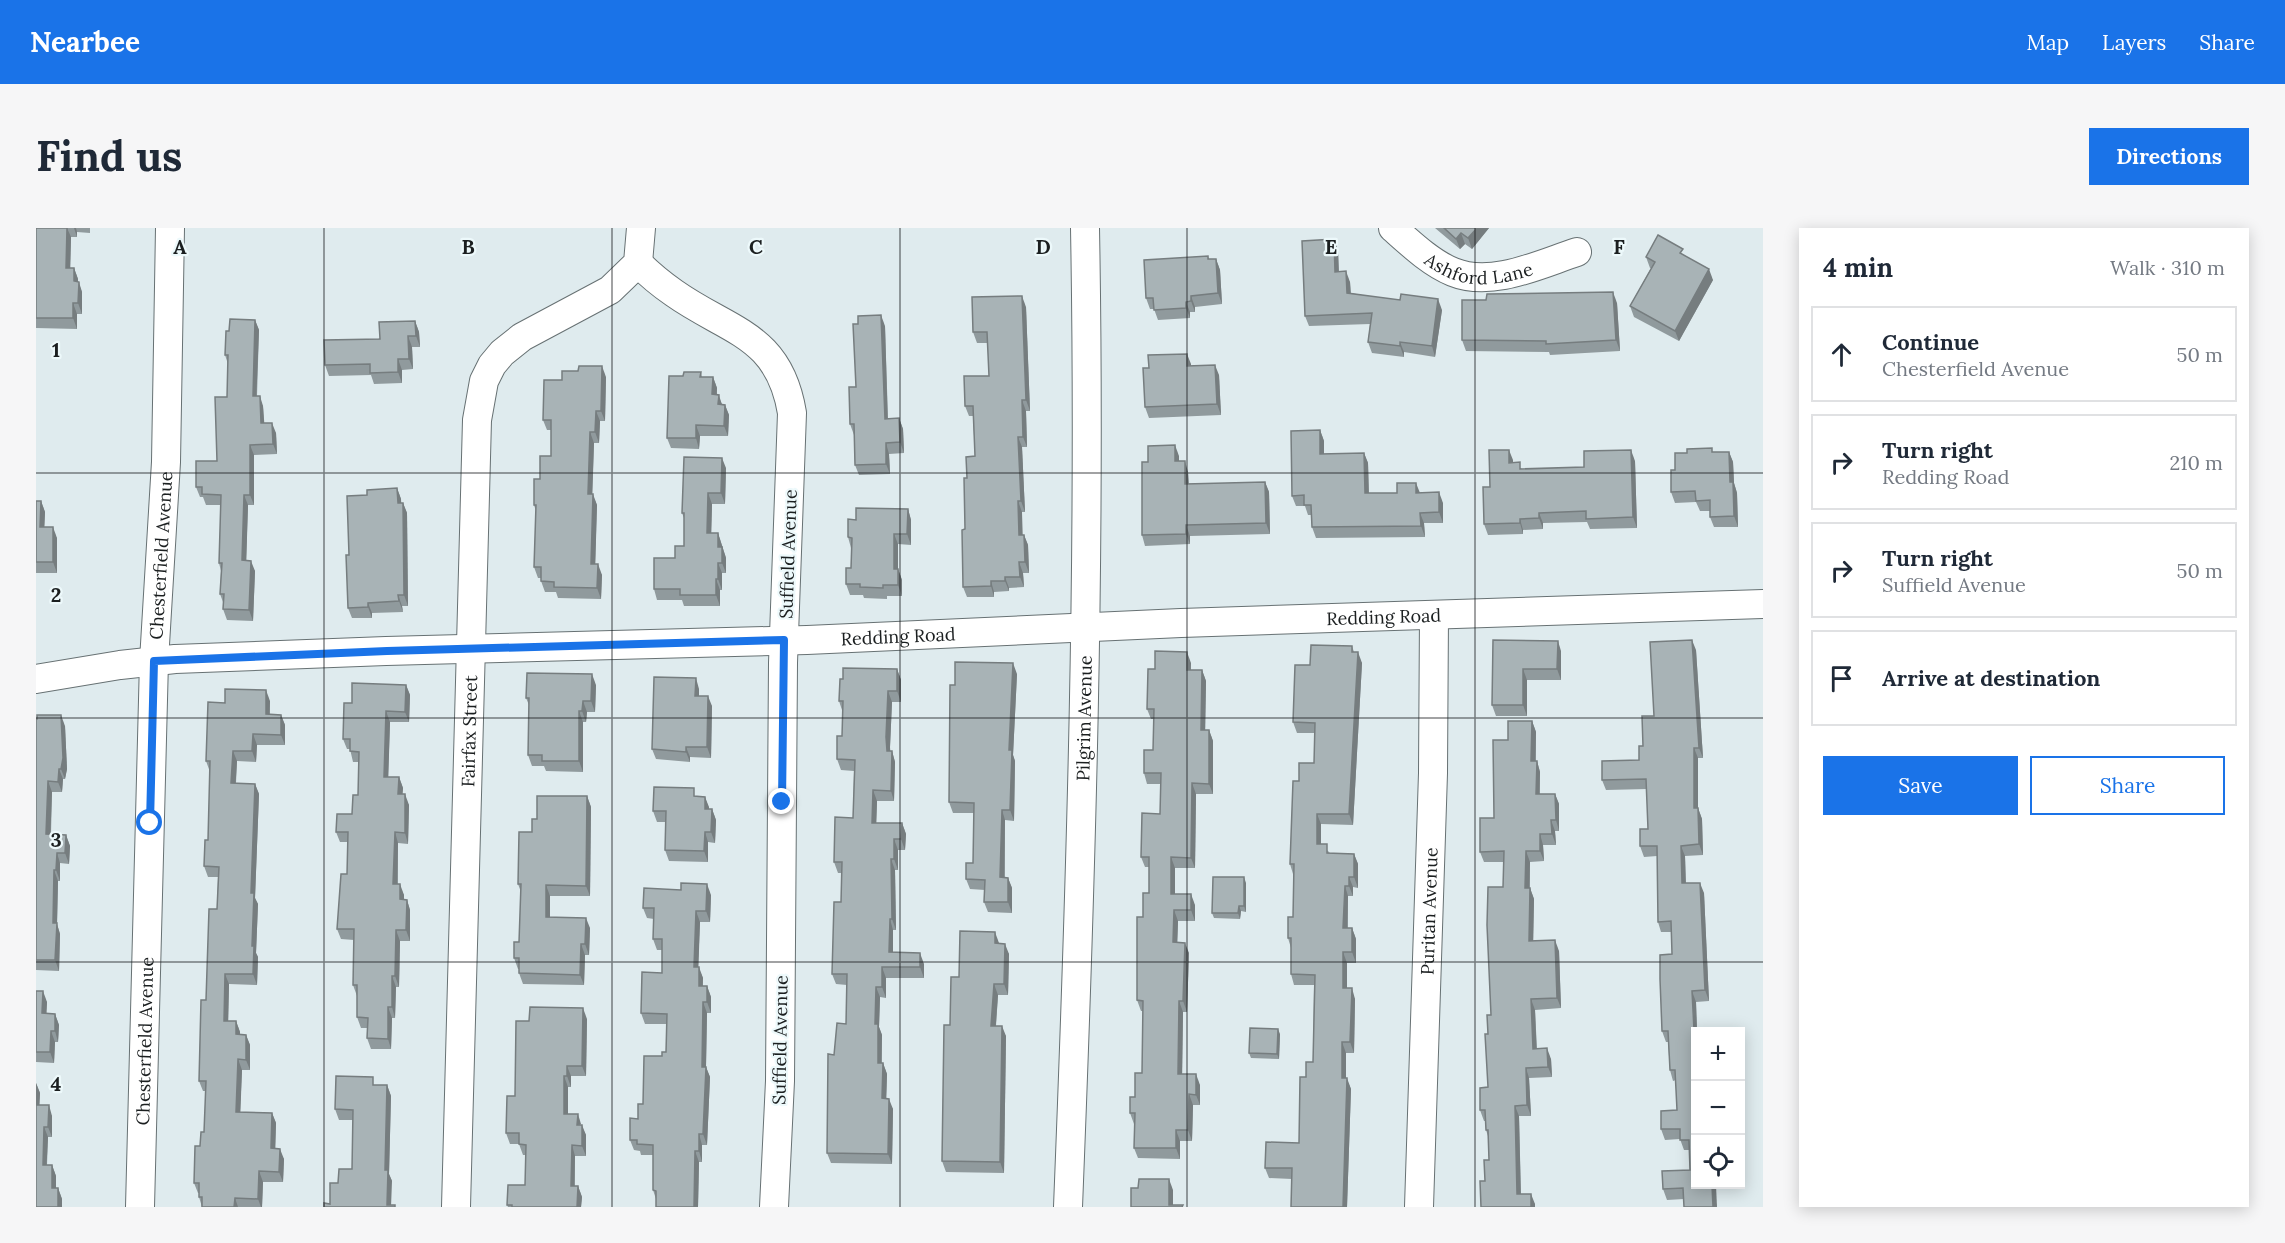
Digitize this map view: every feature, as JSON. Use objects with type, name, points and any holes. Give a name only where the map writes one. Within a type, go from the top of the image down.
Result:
[{"type":"street","name":"Chesterfield Avenue","points":[[140,1207],[154,661],[166,462],[171,228]]},
{"type":"street","points":[[638,263],[640,228]]},
{"type":"street","name":"Pilgrim Avenue","points":[[1068,1207],[1088,516],[1085,228]]},
{"type":"street","name":"Ashford Lane","points":[[1393,228],[1436,264],[1455,273],[1471,276],[1490,277],[1509,273],[1576,252]]},
{"type":"street","name":"Suffield Avenue","points":[[638,263],[674,294],[751,338],[765,350],[784,380],[791,405],[793,430],[784,640],[780,1081],[774,1207]]},
{"type":"street","name":"Fairfax Street","points":[[456,1207],[470,650],[477,420],[480,394],[487,372],[510,345],[610,290],[638,263]]},
{"type":"street","name":"Redding Road","points":[[36,679],[154,661],[1763,604]]},
{"type":"street","points":[[1763,604],[1763,614]]},
{"type":"street","name":"Puritan Avenue","points":[[1419,1207],[1433,773],[1434,615]]},
{"type":"building","points":[[36,228],[67,228],[66,268],[74,268],[74,281],[79,282],[78,303],[73,303],[73,318],[36,318]]},
{"type":"building","points":[[1444,228],[1477,228],[1468,238],[1461,233],[1456,239]]},
{"type":"building","points":[[1658,235],[1683,249],[1680,253],[1709,269],[1675,331],[1630,306],[1655,262],[1646,257]]},
{"type":"building","points":[[1334,239],[1335,272],[1346,271],[1347,293],[1400,300],[1401,294],[1438,299],[1432,346],[1400,342],[1400,346],[1368,342],[1372,313],[1305,316],[1302,241]]},
{"type":"building","points":[[1208,256],[1208,259],[1216,259],[1218,293],[1191,296],[1191,301],[1186,302],[1186,308],[1154,310],[1153,298],[1146,298],[1144,260]]},
{"type":"building","points":[[1613,292],[1616,340],[1546,344],[1546,341],[1462,340],[1462,300],[1486,300],[1487,294]]},
{"type":"building","points":[[1022,296],[1026,400],[1022,400],[1023,437],[1018,437],[1021,501],[1018,501],[1019,535],[1024,535],[1025,562],[1019,562],[1020,577],[1005,577],[1005,581],[991,581],[991,586],[963,587],[964,478],[967,478],[966,457],[975,456],[973,406],[965,406],[964,376],[989,376],[987,332],[973,332],[972,297]]},
{"type":"building","points":[[881,315],[885,419],[899,418],[900,442],[886,443],[886,464],[855,465],[854,424],[850,424],[849,387],[856,387],[853,324],[858,324],[858,316]]},
{"type":"building","points":[[230,319],[255,320],[253,396],[260,396],[261,423],[272,423],[273,444],[250,445],[250,495],[244,495],[242,560],[251,561],[249,610],[223,609],[224,594],[220,594],[222,563],[219,563],[221,495],[202,494],[202,487],[196,487],[196,461],[217,461],[215,397],[227,397],[228,355],[225,355],[226,331],[229,331]]},
{"type":"building","points":[[415,321],[416,336],[408,336],[409,359],[398,359],[398,372],[370,373],[370,364],[325,365],[324,340],[380,339],[379,322]]},
{"type":"building","points":[[1187,354],[1187,366],[1215,365],[1217,404],[1145,407],[1143,368],[1149,368],[1148,355]]},
{"type":"building","points":[[579,366],[602,366],[601,411],[596,411],[595,432],[590,432],[588,494],[593,494],[591,564],[598,564],[597,588],[554,587],[554,582],[541,581],[541,567],[534,567],[536,505],[534,505],[534,479],[540,479],[540,456],[551,456],[551,420],[543,420],[544,380],[562,380],[562,371],[578,371]]},
{"type":"building","points":[[684,372],[701,372],[700,377],[713,377],[712,394],[719,395],[718,404],[725,405],[724,426],[696,425],[696,438],[667,438],[669,376],[683,376]]},
{"type":"building","points":[[1320,430],[1320,454],[1364,453],[1365,493],[1397,493],[1397,483],[1416,483],[1416,493],[1439,492],[1439,512],[1420,513],[1421,526],[1312,527],[1311,505],[1304,505],[1304,495],[1292,496],[1291,431]]},
{"type":"building","points":[[1175,445],[1175,461],[1185,461],[1185,484],[1265,482],[1266,523],[1186,525],[1186,534],[1142,535],[1142,462],[1148,462],[1148,446]]},
{"type":"building","points":[[1712,448],[1712,452],[1729,452],[1734,516],[1710,517],[1710,500],[1696,501],[1695,491],[1671,492],[1671,470],[1675,470],[1675,453],[1687,453],[1687,449]]},
{"type":"building","points":[[1489,450],[1509,450],[1509,463],[1520,462],[1520,469],[1584,467],[1584,451],[1631,450],[1633,517],[1586,519],[1586,511],[1539,513],[1539,518],[1520,519],[1520,523],[1484,524],[1483,487],[1490,487]]},
{"type":"building","points":[[684,457],[722,458],[721,493],[708,493],[707,533],[718,533],[718,547],[722,547],[722,563],[718,563],[718,579],[716,579],[716,595],[680,595],[680,589],[654,589],[654,558],[675,558],[675,546],[684,546],[684,513],[682,513]]},
{"type":"building","points":[[397,488],[398,503],[403,503],[404,595],[398,595],[399,601],[368,603],[368,607],[348,608],[347,496],[367,495],[367,490]]},
{"type":"building","points":[[36,501],[41,501],[40,527],[53,527],[53,562],[36,562]]},
{"type":"building","points":[[856,508],[908,509],[907,534],[894,534],[894,569],[898,569],[898,585],[883,585],[883,588],[846,584],[846,568],[851,568],[852,538],[848,537],[848,519],[856,520]]},
{"type":"building","points":[[1493,640],[1558,641],[1557,669],[1523,669],[1523,705],[1492,705]]},
{"type":"building","points":[[1692,640],[1699,748],[1694,748],[1694,808],[1698,808],[1699,844],[1681,846],[1682,883],[1700,883],[1705,990],[1692,991],[1694,1027],[1691,1027],[1691,1189],[1712,1189],[1713,1207],[1684,1207],[1683,1188],[1663,1189],[1662,1171],[1690,1170],[1689,1140],[1680,1140],[1680,1129],[1661,1129],[1661,1111],[1677,1110],[1675,1070],[1670,1070],[1668,1031],[1662,1031],[1660,979],[1660,955],[1672,954],[1671,921],[1658,922],[1657,846],[1640,846],[1640,829],[1648,829],[1646,779],[1602,780],[1602,761],[1639,760],[1639,746],[1643,746],[1642,716],[1654,716],[1650,642]]},
{"type":"building","points":[[1311,645],[1352,646],[1352,652],[1358,652],[1349,814],[1317,814],[1317,844],[1327,844],[1327,853],[1354,854],[1354,877],[1349,877],[1349,886],[1345,886],[1343,928],[1352,928],[1352,952],[1343,952],[1343,988],[1352,988],[1350,1042],[1342,1042],[1342,1078],[1347,1078],[1343,1207],[1291,1207],[1292,1168],[1265,1168],[1266,1142],[1299,1143],[1300,1077],[1306,1077],[1306,1062],[1313,1062],[1315,975],[1291,974],[1291,938],[1288,938],[1288,917],[1293,917],[1294,864],[1290,864],[1293,781],[1299,781],[1299,763],[1314,763],[1315,723],[1293,722],[1295,665],[1310,665]]},
{"type":"building","points":[[1155,651],[1187,652],[1187,670],[1202,670],[1201,730],[1209,730],[1209,784],[1192,783],[1191,858],[1171,857],[1171,894],[1191,894],[1191,910],[1174,910],[1173,942],[1185,943],[1183,1001],[1179,1001],[1178,1074],[1196,1074],[1196,1095],[1189,1094],[1188,1130],[1176,1130],[1176,1148],[1134,1148],[1135,1113],[1130,1113],[1130,1097],[1135,1097],[1135,1073],[1142,1073],[1143,1001],[1137,1000],[1137,917],[1143,917],[1143,893],[1149,893],[1149,857],[1141,857],[1142,813],[1160,814],[1161,773],[1144,773],[1144,750],[1153,750],[1154,709],[1147,709],[1148,669],[1155,669]]},
{"type":"building","points":[[955,662],[1013,663],[1009,750],[1012,750],[1010,810],[1002,810],[1000,877],[1008,878],[1008,902],[984,902],[985,880],[966,879],[966,863],[973,863],[974,803],[949,802],[950,685],[955,685]]},
{"type":"building","points":[[843,668],[897,669],[897,691],[888,691],[886,737],[887,751],[892,751],[891,791],[873,790],[872,823],[902,823],[901,839],[894,839],[894,859],[891,859],[892,919],[890,919],[889,952],[920,953],[920,967],[882,967],[882,987],[876,987],[875,1024],[878,1024],[878,1063],[883,1063],[882,1098],[889,1099],[888,1154],[827,1153],[828,1054],[834,1055],[837,1023],[846,1024],[847,974],[832,974],[834,902],[841,902],[842,862],[834,862],[835,817],[853,818],[855,760],[837,759],[837,736],[842,736],[843,701],[839,701]]},
{"type":"building","points":[[527,673],[592,674],[591,701],[583,701],[582,711],[579,711],[579,761],[542,761],[542,755],[528,755]]},
{"type":"building","points":[[654,677],[696,678],[695,696],[708,696],[707,747],[686,747],[686,752],[652,749]]},
{"type":"building","points":[[352,683],[406,685],[405,712],[386,711],[384,777],[399,777],[398,794],[405,794],[405,833],[395,832],[393,884],[400,884],[400,899],[407,900],[406,930],[396,930],[395,976],[392,976],[392,1007],[388,1007],[388,1039],[367,1038],[368,1018],[357,1017],[357,985],[353,985],[354,929],[337,929],[341,874],[347,874],[348,832],[336,832],[337,814],[352,814],[353,795],[358,795],[359,752],[350,751],[350,739],[343,739],[344,703],[352,703]]},
{"type":"building","points":[[225,689],[266,690],[266,714],[281,715],[281,735],[253,734],[252,751],[233,751],[231,783],[255,784],[251,893],[254,893],[252,946],[254,946],[253,974],[225,974],[224,1021],[236,1021],[236,1034],[246,1035],[246,1060],[238,1059],[236,1112],[272,1113],[271,1148],[280,1149],[279,1172],[259,1171],[258,1199],[235,1198],[234,1207],[202,1207],[199,1183],[194,1183],[195,1146],[200,1146],[201,1132],[204,1132],[206,1081],[199,1081],[201,1000],[206,1000],[209,909],[217,909],[219,867],[204,866],[205,840],[208,840],[210,761],[206,761],[208,702],[225,703]]},
{"type":"building","points":[[37,715],[61,715],[63,758],[58,782],[48,781],[46,834],[66,835],[65,853],[57,853],[56,870],[54,870],[53,923],[57,923],[55,960],[36,960]]},
{"type":"building","points":[[1508,721],[1532,721],[1531,761],[1537,761],[1536,794],[1555,794],[1556,820],[1551,820],[1552,834],[1540,834],[1540,851],[1526,851],[1525,888],[1530,888],[1529,941],[1555,940],[1557,998],[1531,999],[1533,1049],[1547,1048],[1548,1067],[1526,1068],[1527,1105],[1515,1106],[1517,1194],[1531,1194],[1531,1207],[1481,1207],[1480,1181],[1485,1181],[1484,1160],[1489,1160],[1485,1110],[1480,1110],[1480,1088],[1488,1087],[1485,1034],[1488,1034],[1487,1015],[1491,1015],[1487,925],[1488,887],[1503,887],[1504,851],[1480,852],[1480,818],[1494,818],[1493,740],[1508,740]]},
{"type":"building","points":[[654,787],[694,788],[694,796],[705,797],[705,809],[712,809],[711,832],[705,832],[704,851],[665,850],[666,811],[653,811]]},
{"type":"building","points":[[537,796],[587,796],[586,886],[546,885],[546,917],[586,918],[585,944],[581,944],[580,975],[519,973],[519,958],[514,958],[514,942],[519,942],[521,884],[518,884],[519,832],[532,832],[532,819],[537,819]]},
{"type":"building","points":[[1213,877],[1244,877],[1244,906],[1239,906],[1238,913],[1212,913]]},
{"type":"building","points":[[681,883],[707,884],[706,911],[696,911],[694,967],[699,967],[699,986],[707,986],[707,1002],[703,1002],[702,1067],[706,1067],[703,1134],[699,1134],[699,1151],[695,1151],[694,1207],[656,1207],[656,1191],[653,1190],[653,1145],[637,1144],[637,1140],[630,1140],[630,1118],[638,1119],[638,1104],[643,1104],[644,1056],[662,1056],[662,1052],[666,1052],[667,1014],[641,1013],[642,972],[662,973],[662,939],[653,939],[654,908],[643,908],[644,888],[681,890]]},
{"type":"building","points":[[960,931],[995,932],[995,943],[1005,944],[1004,984],[994,984],[991,1026],[1002,1026],[1000,1162],[942,1161],[944,1025],[950,1025],[951,977],[959,977]]},
{"type":"building","points":[[36,991],[43,991],[42,1013],[55,1014],[55,1031],[51,1031],[50,1052],[36,1052]]},
{"type":"building","points":[[530,1007],[583,1008],[582,1066],[567,1066],[567,1076],[564,1076],[564,1114],[578,1114],[577,1125],[582,1125],[582,1146],[572,1145],[571,1186],[578,1186],[577,1207],[512,1207],[512,1205],[507,1205],[508,1185],[525,1185],[526,1145],[519,1144],[519,1133],[506,1133],[507,1096],[515,1096],[516,1021],[529,1021]]},
{"type":"building","points":[[1250,1028],[1278,1029],[1277,1054],[1249,1053]]},
{"type":"building","points":[[336,1076],[373,1077],[373,1085],[387,1085],[385,1170],[388,1170],[387,1205],[395,1205],[395,1207],[324,1207],[324,1203],[330,1204],[330,1183],[338,1183],[339,1169],[352,1169],[353,1110],[335,1109]]},
{"type":"building","points":[[36,1105],[49,1105],[48,1127],[44,1127],[43,1165],[52,1165],[52,1188],[58,1188],[58,1207],[36,1207]]},
{"type":"building","points":[[1139,1179],[1169,1179],[1169,1205],[1183,1205],[1182,1207],[1131,1207],[1131,1188],[1138,1188]]},
{"type":"route","points":[[150,823],[154,661],[387,651],[784,640],[782,802]]}]
